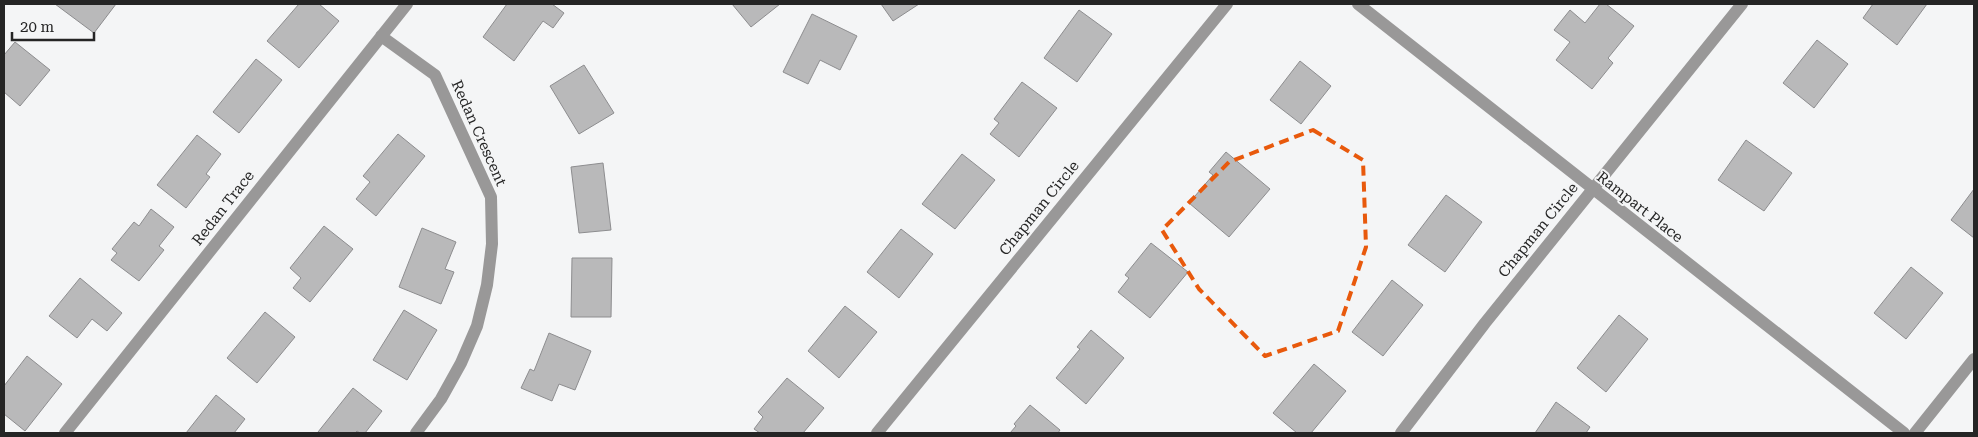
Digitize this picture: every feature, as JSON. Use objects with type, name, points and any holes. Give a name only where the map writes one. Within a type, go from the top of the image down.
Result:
[{"type":"street","name":"Redan Trace","points":[[65,433],[407,4]]},
{"type":"street","name":"Chapman Circle","points":[[877,433],[1227,4]]},
{"type":"street","name":"Rampart Place","points":[[1358,4],[1904,433]]},
{"type":"street","name":"Chapman Circle","points":[[1402,433],[1485,323],[1742,4]]},
{"type":"street","name":"Redan Crescent","points":[[381,36],[435,75],[491,197],[492,244],[487,285],[477,326],[461,363],[441,399],[416,433]]},
{"type":"street","points":[[1915,433],[1974,359]]},
{"type":"highlighted area","points":[[1313,130],[1363,160],[1366,247],[1338,331],[1265,356],[1199,289],[1162,230],[1229,162]]},
{"type":"building","points":[[55,4],[116,4],[94,33]]},
{"type":"building","points":[[299,4],[319,4],[339,21],[299,68],[267,41]]},
{"type":"building","points":[[507,4],[552,4],[564,13],[553,28],[543,21],[514,61],[483,37]]},
{"type":"building","points":[[732,4],[780,4],[751,27]]},
{"type":"building","points":[[881,4],[919,4],[893,21]]},
{"type":"building","points":[[1600,4],[1606,4],[1634,26],[1608,58],[1613,63],[1592,89],[1556,60],[1570,42],[1554,30],[1570,10],[1585,23]]},
{"type":"building","points":[[1873,4],[1927,4],[1897,45],[1863,18]]},
{"type":"building","points":[[1079,10],[1112,34],[1077,82],[1044,58]]},
{"type":"building","points":[[812,14],[857,36],[840,70],[820,60],[808,84],[783,72]]},
{"type":"building","points":[[1817,40],[1848,64],[1814,108],[1783,83]]},
{"type":"building","points":[[15,42],[50,70],[20,106],[4,92],[4,55]]},
{"type":"building","points":[[256,59],[282,80],[239,133],[213,112]]},
{"type":"building","points":[[1300,61],[1331,86],[1301,124],[1270,100]]},
{"type":"building","points":[[584,65],[614,113],[579,134],[550,86]]},
{"type":"building","points":[[1022,82],[1057,108],[1019,157],[990,134],[999,123],[994,119]]},
{"type":"building","points":[[398,134],[425,156],[376,216],[356,199],[370,182],[363,176]]},
{"type":"building","points":[[197,135],[221,154],[206,174],[210,177],[186,208],[157,185]]},
{"type":"building","points":[[1746,140],[1792,173],[1764,211],[1718,180]]},
{"type":"building","points":[[1226,152],[1270,189],[1229,237],[1189,203],[1213,175],[1209,172]]},
{"type":"building","points":[[962,154],[995,180],[955,229],[922,204]]},
{"type":"building","points":[[603,163],[611,230],[579,233],[571,167]]},
{"type":"building","points":[[1974,189],[1974,238],[1951,220]]},
{"type":"building","points":[[1446,195],[1482,222],[1445,272],[1408,245]]},
{"type":"building","points":[[151,209],[174,227],[159,246],[164,250],[139,281],[111,260],[117,253],[112,249],[134,222],[139,226]]},
{"type":"building","points":[[324,226],[353,249],[310,302],[293,288],[301,278],[290,268]]},
{"type":"building","points":[[422,228],[456,242],[445,269],[454,272],[441,304],[399,287]]},
{"type":"building","points":[[901,229],[933,254],[899,298],[867,272]]},
{"type":"building","points":[[1151,243],[1188,272],[1150,318],[1118,292],[1129,278],[1125,275]]},
{"type":"building","points":[[572,258],[612,258],[611,317],[571,317]]},
{"type":"building","points":[[1911,267],[1943,293],[1906,339],[1874,313]]},
{"type":"building","points":[[80,278],[122,313],[107,331],[92,319],[77,338],[49,316]]},
{"type":"building","points":[[1392,280],[1423,305],[1383,356],[1352,332]]},
{"type":"building","points":[[845,306],[877,332],[839,378],[808,351]]},
{"type":"building","points":[[404,310],[437,330],[407,380],[373,360]]},
{"type":"building","points":[[265,312],[295,337],[257,383],[227,358]]},
{"type":"building","points":[[1619,315],[1648,339],[1606,392],[1577,368]]},
{"type":"building","points":[[1091,330],[1124,358],[1086,404],[1056,378],[1080,349],[1077,347]]},
{"type":"building","points":[[549,333],[591,351],[575,390],[559,384],[552,401],[521,388],[530,369],[534,371]]},
{"type":"building","points":[[27,356],[62,384],[25,431],[4,414],[4,386]]},
{"type":"building","points":[[1314,364],[1346,391],[1311,433],[1297,433],[1273,413]]},
{"type":"building","points":[[787,378],[824,408],[803,433],[760,433],[754,429],[763,417],[758,412]]},
{"type":"building","points":[[353,388],[382,411],[365,433],[357,431],[355,433],[319,433],[318,432]]},
{"type":"building","points":[[216,395],[245,419],[234,433],[186,433]]},
{"type":"building","points":[[1556,402],[1590,427],[1586,433],[1535,433]]},
{"type":"building","points":[[1030,405],[1060,430],[1058,433],[1010,433],[1016,426],[1014,424]]}]
